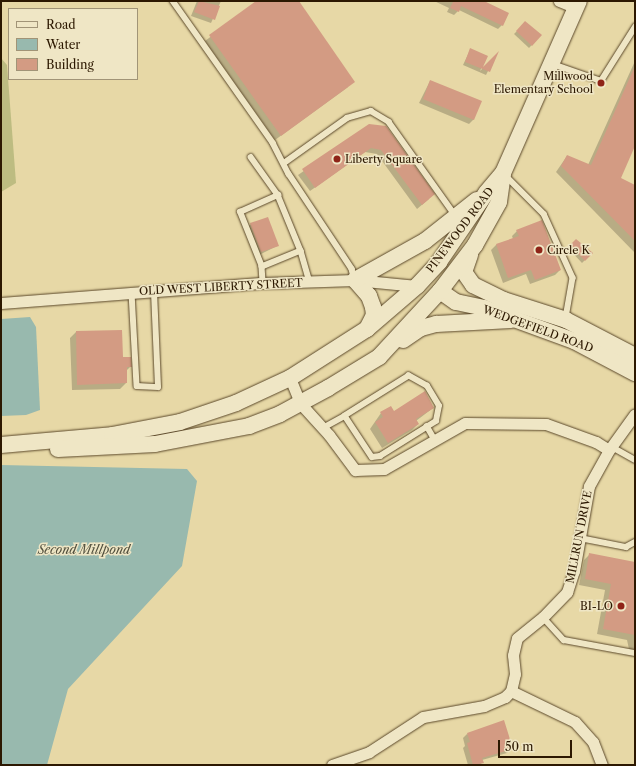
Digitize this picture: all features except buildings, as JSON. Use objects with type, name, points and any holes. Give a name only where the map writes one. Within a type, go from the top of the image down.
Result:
[{"type":"main road","name":"PINEWOOD ROAD","points":[[379,357],[440,291],[475,245],[500,202],[504,173],[553,64],[577,4]]},
{"type":"main road","name":"PINEWOOD ROAD","points":[[1,445],[112,435],[163,426],[236,403],[290,378],[367,329],[416,286],[457,237],[486,193],[504,173]]},
{"type":"main road","points":[[367,329],[374,315],[373,306],[369,296],[355,280],[425,241],[486,193]]},
{"type":"main road","points":[[475,245],[464,266],[468,280],[473,285],[504,300]]},
{"type":"main road","name":"OLD WEST LIBERTY STREET","points":[[416,286],[440,291]]},
{"type":"main road","points":[[440,291],[457,290],[504,300]]},
{"type":"main road","name":"WEDGEFIELD ROAD","points":[[440,291],[456,302],[516,319],[596,350],[635,373]]},
{"type":"main road","name":"WEDGEFIELD ROAD","points":[[504,300],[566,320],[635,356]]},
{"type":"main road","points":[[1,445],[98,449],[155,444],[249,426],[300,403],[379,357],[421,328],[451,322],[502,322],[516,319]]},
{"type":"street","points":[[559,1],[577,4]]},
{"type":"street","name":"OLD WEST LIBERTY STREET","points":[[1,303],[154,291],[355,280],[416,286]]},
{"type":"street","points":[[290,378],[300,403],[323,428],[355,470],[384,469],[465,423],[546,424],[610,448]]},
{"type":"street","name":"MILLRUN DRIVE","points":[[511,691],[515,674],[513,655],[517,638],[543,617],[567,592],[572,582],[589,486],[610,448],[635,414]]},
{"type":"street","points":[[332,765],[369,752],[423,717],[484,706],[505,697],[511,691],[575,722],[593,742],[602,765]]},
{"type":"lane","points":[[173,1],[273,143],[327,234],[352,269],[355,280]]},
{"type":"lane","points":[[553,64],[601,82],[635,27]]},
{"type":"lane","points":[[284,163],[348,118],[371,111],[389,122],[456,217]]},
{"type":"lane","points":[[251,157],[278,195],[301,251],[310,282]]},
{"type":"lane","points":[[504,173],[544,214],[573,278],[566,320]]},
{"type":"lane","points":[[263,284],[262,267],[240,212],[278,195]]},
{"type":"lane","points":[[262,267],[301,251]]},
{"type":"lane","points":[[132,293],[137,386],[158,387],[154,291]]},
{"type":"lane","points":[[323,428],[409,376],[427,386],[439,406],[436,421],[387,452],[372,457],[345,416]]},
{"type":"lane","points":[[428,426],[435,440]]},
{"type":"lane","points":[[610,448],[635,460]]},
{"type":"lane","points":[[387,452],[393,464]]},
{"type":"lane","points":[[580,538],[626,547],[635,542]]},
{"type":"lane","points":[[543,617],[564,640],[635,653]]},
{"type":"shaded area","points":[[1,58],[7,65],[16,183],[1,192]]},
{"type":"water","points":[[30,317],[36,327],[40,410],[26,415],[1,416],[1,319]]},
{"type":"water","name":"Second Millpond","points":[[1,465],[187,469],[197,481],[182,566],[68,689],[47,765],[1,765]]},
{"type":"place","name":"Millwood Elementary School","points":[[601,83]]},
{"type":"place","name":"Liberty Square","points":[[337,159]]},
{"type":"place","name":"Circle K","points":[[539,250]]},
{"type":"place","name":"BI-LO","points":[[621,606]]}]
